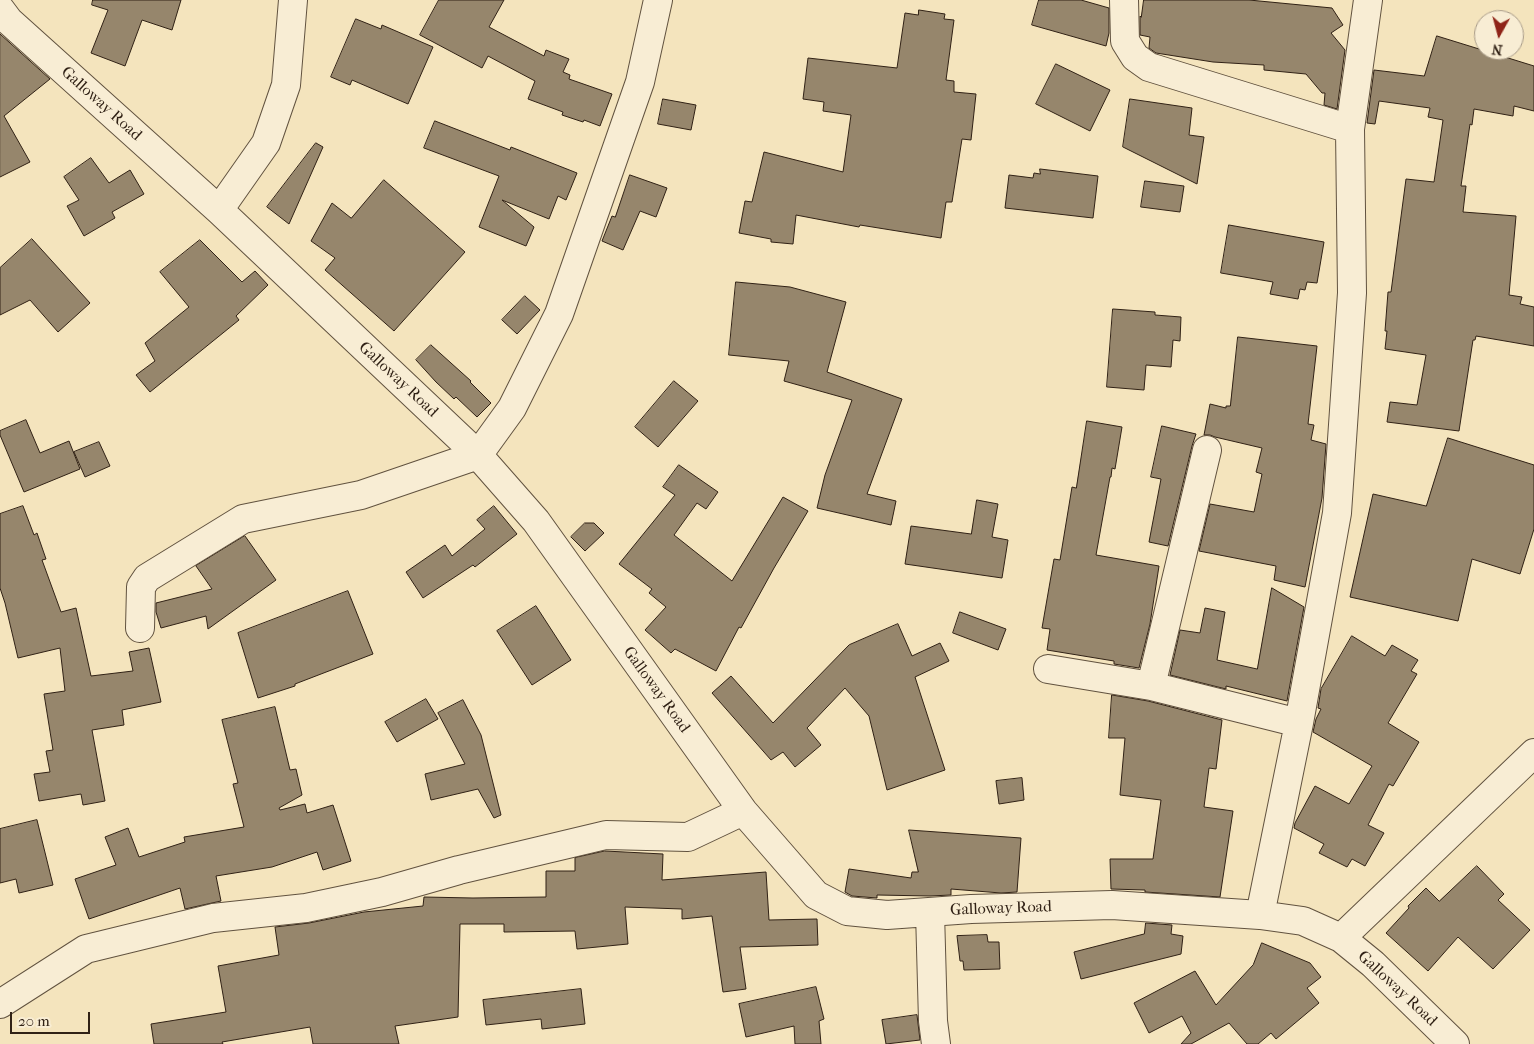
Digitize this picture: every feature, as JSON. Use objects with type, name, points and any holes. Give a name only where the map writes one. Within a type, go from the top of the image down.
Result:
[{"type":"street","points":[[219,210],[266,143],[286,85],[293,0]]},
{"type":"street","points":[[140,628],[141,587],[147,578],[243,519],[361,495],[478,455],[512,408],[559,314],[640,82],[658,0]]},
{"type":"street","points":[[1124,0],[1125,41],[1135,56],[1149,67],[1350,129]]},
{"type":"street","points":[[1260,915],[1299,723],[1337,514],[1352,293],[1350,129],[1368,0]]},
{"type":"street","name":"Galloway Road","points":[[0,8],[8,21],[219,210],[478,455],[536,521],[743,811],[816,895],[847,911],[887,915],[971,909],[1112,905],[1260,915],[1303,922],[1341,938],[1373,964],[1455,1044]]},
{"type":"street","points":[[1151,686],[1207,450]]},
{"type":"street","points":[[1048,669],[1151,686],[1299,723]]},
{"type":"street","points":[[1341,938],[1534,753]]},
{"type":"street","points":[[0,1004],[86,949],[213,918],[306,908],[372,894],[459,870],[606,835],[688,836],[743,811]]},
{"type":"street","points":[[930,912],[933,1021],[936,1044]]},
{"type":"building","points":[[93,0],[181,0],[172,30],[142,20],[125,66],[91,53],[108,10],[92,5]]},
{"type":"building","points":[[439,0],[504,0],[489,27],[544,56],[546,50],[569,59],[563,72],[570,75],[569,79],[612,94],[600,126],[562,115],[563,112],[528,99],[535,81],[488,56],[482,68],[420,35]]},
{"type":"building","points":[[1039,0],[1081,0],[1109,8],[1109,33],[1106,46],[1032,25]]},
{"type":"building","points":[[1144,0],[1249,0],[1332,8],[1343,25],[1331,33],[1345,50],[1337,109],[1324,105],[1325,93],[1322,93],[1306,74],[1264,70],[1264,65],[1213,62],[1156,53],[1149,48],[1150,37],[1140,35],[1140,16]]},
{"type":"building","points":[[919,10],[945,14],[944,19],[954,20],[946,80],[954,81],[954,92],[976,94],[971,140],[962,139],[952,202],[946,202],[941,238],[860,225],[859,227],[796,215],[793,244],[771,242],[771,239],[739,233],[745,201],[752,202],[764,152],[843,172],[851,115],[823,111],[824,102],[803,99],[808,58],[897,68],[905,13],[918,15]]},
{"type":"building","points":[[356,19],[381,29],[382,25],[433,47],[408,104],[352,80],[350,85],[331,77]]},
{"type":"building","points":[[0,34],[50,79],[4,116],[30,162],[0,177]]},
{"type":"building","points":[[1437,36],[1474,47],[1474,60],[1515,60],[1534,66],[1534,111],[1514,106],[1513,116],[1474,109],[1461,186],[1466,186],[1463,212],[1516,216],[1509,295],[1522,297],[1520,304],[1534,307],[1534,346],[1476,336],[1475,340],[1473,340],[1459,431],[1387,422],[1390,402],[1417,405],[1426,355],[1385,349],[1388,292],[1391,292],[1406,179],[1434,182],[1443,120],[1428,117],[1430,108],[1379,101],[1375,124],[1367,123],[1374,70],[1424,76]]},
{"type":"building","points":[[1056,64],[1110,90],[1090,131],[1036,104]]},
{"type":"building","points":[[663,99],[696,105],[691,130],[658,124]]},
{"type":"building","points":[[1130,99],[1192,108],[1189,135],[1204,137],[1197,184],[1123,147]]},
{"type":"building","points":[[435,121],[510,150],[511,147],[577,173],[566,200],[558,196],[549,219],[502,200],[534,227],[526,246],[479,227],[499,176],[424,148]]},
{"type":"building","points":[[316,143],[323,147],[289,224],[267,207]]},
{"type":"building","points":[[91,158],[109,183],[130,170],[144,194],[112,212],[115,218],[84,236],[67,206],[79,200],[64,177]]},
{"type":"building","points":[[1040,169],[1098,176],[1093,218],[1005,208],[1009,175],[1033,178],[1034,173],[1040,174]]},
{"type":"building","points":[[630,175],[667,188],[656,217],[640,211],[623,250],[602,241],[612,216],[615,217]]},
{"type":"building","points":[[384,180],[465,252],[394,331],[325,270],[335,258],[311,241],[332,203],[351,218]]},
{"type":"building","points":[[1145,181],[1184,186],[1180,212],[1141,207]]},
{"type":"building","points":[[1229,225],[1324,242],[1317,283],[1307,282],[1305,290],[1300,289],[1298,299],[1270,294],[1273,282],[1221,273]]},
{"type":"building","points":[[32,239],[90,303],[58,332],[30,300],[0,315],[0,268]]},
{"type":"building","points":[[200,240],[242,282],[255,271],[268,285],[236,316],[239,320],[150,392],[136,375],[155,361],[145,343],[189,307],[160,272]]},
{"type":"building","points":[[736,282],[790,287],[846,302],[827,372],[902,399],[867,494],[896,501],[891,525],[817,508],[825,475],[852,400],[784,381],[789,361],[729,355]]},
{"type":"building","points":[[525,296],[540,310],[517,334],[502,320]]},
{"type":"building","points":[[1113,309],[1155,312],[1155,315],[1181,317],[1180,341],[1173,340],[1171,367],[1146,365],[1144,390],[1107,387]]},
{"type":"building","points":[[1238,337],[1317,346],[1308,424],[1314,425],[1311,440],[1326,444],[1322,498],[1305,587],[1274,580],[1276,566],[1199,551],[1210,504],[1254,512],[1262,474],[1256,472],[1262,448],[1204,435],[1210,404],[1226,408],[1226,406],[1230,406]]},
{"type":"building","points":[[431,345],[471,381],[491,403],[477,417],[456,397],[454,399],[416,360]]},
{"type":"building","points":[[674,381],[698,401],[658,447],[635,427]]},
{"type":"building","points":[[26,420],[40,453],[69,441],[80,469],[24,492],[0,431]]},
{"type":"building","points":[[1087,421],[1122,427],[1115,469],[1112,468],[1110,477],[1096,555],[1159,566],[1150,624],[1139,668],[1114,664],[1114,661],[1047,650],[1050,629],[1042,628],[1054,559],[1060,560],[1072,487],[1076,488]]},
{"type":"building","points":[[1162,426],[1196,434],[1168,546],[1149,542],[1161,479],[1151,477]]},
{"type":"building","points":[[1448,438],[1534,465],[1534,529],[1520,574],[1472,559],[1458,621],[1350,597],[1373,494],[1426,506]]},
{"type":"building","points":[[99,442],[110,466],[85,477],[74,452]]},
{"type":"building","points":[[679,465],[718,492],[706,509],[697,503],[674,535],[732,581],[783,497],[808,511],[741,628],[739,627],[716,671],[675,649],[671,653],[645,630],[666,607],[649,593],[652,589],[619,564],[675,495],[663,487]]},
{"type":"building","points":[[977,500],[998,504],[992,537],[1008,540],[1002,578],[905,564],[911,526],[971,534]]},
{"type":"building","points":[[23,506],[34,535],[37,533],[46,559],[42,560],[61,612],[76,608],[91,676],[133,671],[129,652],[149,648],[161,702],[122,710],[124,725],[92,730],[105,801],[83,805],[81,794],[39,801],[34,774],[50,772],[46,751],[53,750],[44,694],[65,691],[60,648],[18,658],[0,588],[0,514]]},
{"type":"building","points":[[494,506],[517,534],[475,567],[473,565],[423,598],[406,572],[445,545],[452,556],[485,529],[477,520]]},
{"type":"building","points":[[585,523],[594,523],[604,533],[585,551],[571,537]]},
{"type":"building","points":[[245,536],[276,580],[208,629],[206,616],[161,628],[156,612],[156,603],[212,589],[196,566]]},
{"type":"building","points":[[1272,588],[1304,607],[1287,701],[1226,686],[1226,689],[1170,675],[1180,630],[1200,633],[1205,608],[1225,612],[1217,660],[1257,669]]},
{"type":"building","points":[[348,591],[373,654],[295,684],[295,686],[258,698],[238,633]]},
{"type":"building","points":[[536,606],[571,660],[532,685],[497,631]]},
{"type":"building","points":[[960,612],[1006,629],[998,650],[953,633]]},
{"type":"building","points":[[898,624],[912,656],[940,643],[949,661],[915,677],[945,770],[887,790],[869,716],[845,688],[807,728],[821,745],[795,767],[783,752],[771,760],[712,693],[731,676],[773,723],[849,645]]},
{"type":"building","points":[[1352,636],[1385,656],[1392,645],[1418,660],[1411,671],[1417,674],[1388,723],[1419,742],[1393,786],[1389,784],[1368,825],[1384,833],[1365,866],[1352,859],[1347,867],[1319,853],[1324,844],[1294,828],[1315,786],[1349,804],[1372,766],[1313,732],[1321,709],[1318,708],[1321,689]]},
{"type":"building","points":[[1112,695],[1148,701],[1222,720],[1216,769],[1209,768],[1204,807],[1233,811],[1220,897],[1111,889],[1110,859],[1153,859],[1161,800],[1120,795],[1125,738],[1109,738]]},
{"type":"building","points":[[426,699],[438,719],[397,742],[385,722]]},
{"type":"building","points":[[463,700],[481,735],[501,815],[494,818],[478,789],[431,800],[425,774],[465,764],[438,713]]},
{"type":"building","points":[[275,707],[290,770],[296,769],[302,795],[279,808],[280,810],[305,804],[307,813],[333,805],[351,861],[323,870],[317,852],[272,867],[216,876],[221,901],[185,909],[180,888],[89,919],[75,879],[116,865],[105,837],[128,828],[139,857],[185,842],[184,837],[244,827],[233,784],[238,783],[222,720]]},
{"type":"building","points":[[1022,778],[1024,800],[999,804],[996,781]]},
{"type":"building","points":[[37,820],[53,885],[19,893],[16,879],[0,883],[0,829]]},
{"type":"building","points":[[909,830],[1021,838],[1017,892],[1001,893],[951,889],[951,895],[877,895],[877,898],[852,896],[845,892],[849,869],[911,878],[912,872],[918,872]]},
{"type":"building","points":[[605,851],[663,854],[662,880],[766,872],[769,920],[817,919],[818,945],[740,947],[746,989],[723,992],[712,916],[682,919],[682,909],[625,907],[628,944],[577,949],[575,931],[504,932],[504,924],[460,924],[458,1017],[395,1026],[399,1044],[313,1044],[310,1027],[222,1042],[223,1044],[154,1044],[151,1024],[226,1012],[218,966],[279,955],[275,927],[309,923],[364,912],[423,906],[424,897],[546,897],[546,871],[575,871],[575,858]]},
{"type":"building","points":[[1477,866],[1504,894],[1498,900],[1530,930],[1493,969],[1458,937],[1428,971],[1386,933],[1426,888],[1439,901]]},
{"type":"building","points":[[1146,923],[1172,925],[1171,934],[1183,936],[1181,954],[1081,979],[1074,952],[1144,934]]},
{"type":"building","points":[[987,935],[988,942],[999,942],[1000,969],[964,970],[963,961],[960,961],[957,936]]},
{"type":"building","points":[[1262,943],[1310,963],[1321,977],[1307,988],[1319,1003],[1276,1039],[1271,1033],[1258,1044],[1247,1044],[1229,1023],[1191,1044],[1181,1044],[1191,1033],[1182,1016],[1149,1033],[1134,1003],[1195,971],[1216,1005],[1253,965]]},
{"type":"building","points":[[816,987],[824,1019],[819,1021],[821,1044],[795,1044],[794,1026],[746,1037],[739,1004]]},
{"type":"building","points":[[581,989],[585,1024],[542,1029],[541,1019],[486,1025],[483,1000]]},
{"type":"building","points":[[917,1015],[920,1040],[886,1044],[882,1020]]}]
